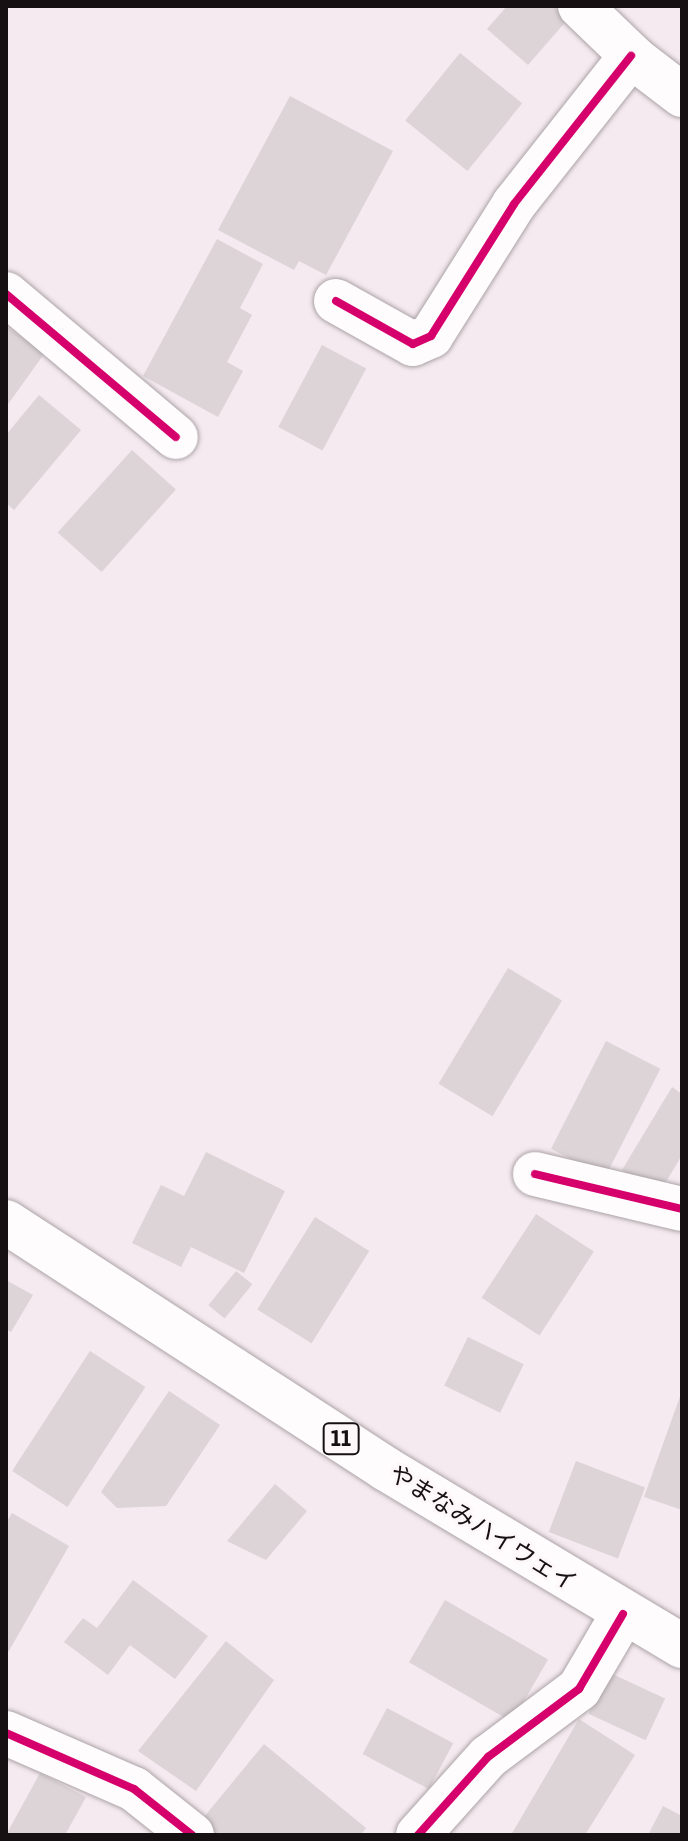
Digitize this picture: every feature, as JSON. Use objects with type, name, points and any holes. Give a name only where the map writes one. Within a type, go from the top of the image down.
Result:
[{"type":"street","points":[[580,6],[631,56],[682,95]]},
{"type":"street","points":[[336,301],[413,344],[431,336],[514,204],[631,56]]},
{"type":"street","points":[[6,294],[176,437]]},
{"type":"street","points":[[535,1174],[682,1209]]},
{"type":"street","name":"やまなみハイウェイ","points":[[6,1222],[386,1469],[623,1614],[682,1646]]},
{"type":"street","points":[[418,1835],[488,1757],[579,1689],[623,1614]]},
{"type":"street","points":[[6,1733],[134,1789],[192,1835]]},
{"type":"building","points":[[507,6],[553,6],[568,19],[528,65],[487,29]]},
{"type":"building","points":[[460,53],[522,103],[467,171],[405,121]]},
{"type":"building","points":[[290,96],[393,151],[326,275],[299,261],[294,270],[218,230]]},
{"type":"building","points":[[217,239],[263,264],[240,308],[252,315],[227,362],[243,371],[218,417],[143,376]]},
{"type":"building","points":[[6,326],[44,354],[6,407]]},
{"type":"building","points":[[322,345],[366,368],[322,451],[278,427]]},
{"type":"building","points":[[39,395],[81,430],[14,510],[6,503],[6,435]]},
{"type":"building","points":[[132,450],[176,489],[102,572],[58,532]]},
{"type":"building","points":[[508,968],[562,1000],[492,1116],[438,1084]]},
{"type":"building","points":[[606,1041],[660,1069],[605,1177],[551,1149]]},
{"type":"building","points":[[672,1087],[682,1094],[682,1155],[660,1192],[622,1170]]},
{"type":"building","points":[[206,1152],[285,1191],[244,1273],[191,1247],[181,1267],[132,1243],[161,1185],[184,1196]]},
{"type":"building","points":[[536,1214],[594,1252],[539,1335],[482,1298]]},
{"type":"building","points":[[315,1217],[369,1251],[312,1343],[257,1309]]},
{"type":"building","points":[[236,1271],[252,1284],[225,1318],[208,1305]]},
{"type":"building","points":[[6,1280],[33,1295],[11,1332],[6,1329]]},
{"type":"building","points":[[468,1337],[524,1364],[500,1413],[444,1386]]},
{"type":"building","points":[[90,1351],[145,1387],[67,1507],[12,1471]]},
{"type":"building","points":[[169,1391],[220,1425],[166,1506],[117,1508],[101,1492]]},
{"type":"building","points":[[682,1391],[682,1510],[644,1497]]},
{"type":"building","points":[[576,1461],[645,1488],[618,1558],[549,1532]]},
{"type":"building","points":[[275,1484],[307,1511],[266,1560],[227,1541]]},
{"type":"building","points":[[12,1513],[69,1546],[6,1656],[6,1523]]},
{"type":"building","points":[[133,1580],[208,1636],[175,1679],[130,1645],[108,1675],[64,1642],[83,1618],[97,1628]]},
{"type":"building","points":[[445,1600],[548,1660],[512,1722],[409,1662]]},
{"type":"building","points":[[226,1641],[274,1680],[196,1791],[138,1751]]},
{"type":"building","points":[[608,1672],[665,1699],[646,1740],[589,1714]]},
{"type":"building","points":[[387,1708],[453,1743],[429,1789],[363,1754]]},
{"type":"building","points":[[579,1719],[635,1755],[585,1835],[511,1835]]},
{"type":"building","points":[[264,1744],[366,1828],[361,1835],[214,1835],[199,1823]]},
{"type":"building","points":[[40,1773],[86,1797],[65,1835],[6,1835]]},
{"type":"building","points":[[663,1806],[682,1816],[682,1835],[648,1835]]},
{"type":"cycle path","points":[[336,301],[413,344],[431,336],[514,204],[631,56]]},
{"type":"cycle path","points":[[6,294],[176,437]]},
{"type":"cycle path","points":[[535,1174],[682,1209]]},
{"type":"cycle path","points":[[418,1835],[488,1757],[579,1689],[623,1614]]},
{"type":"cycle path","points":[[6,1733],[134,1789],[192,1835]]}]
